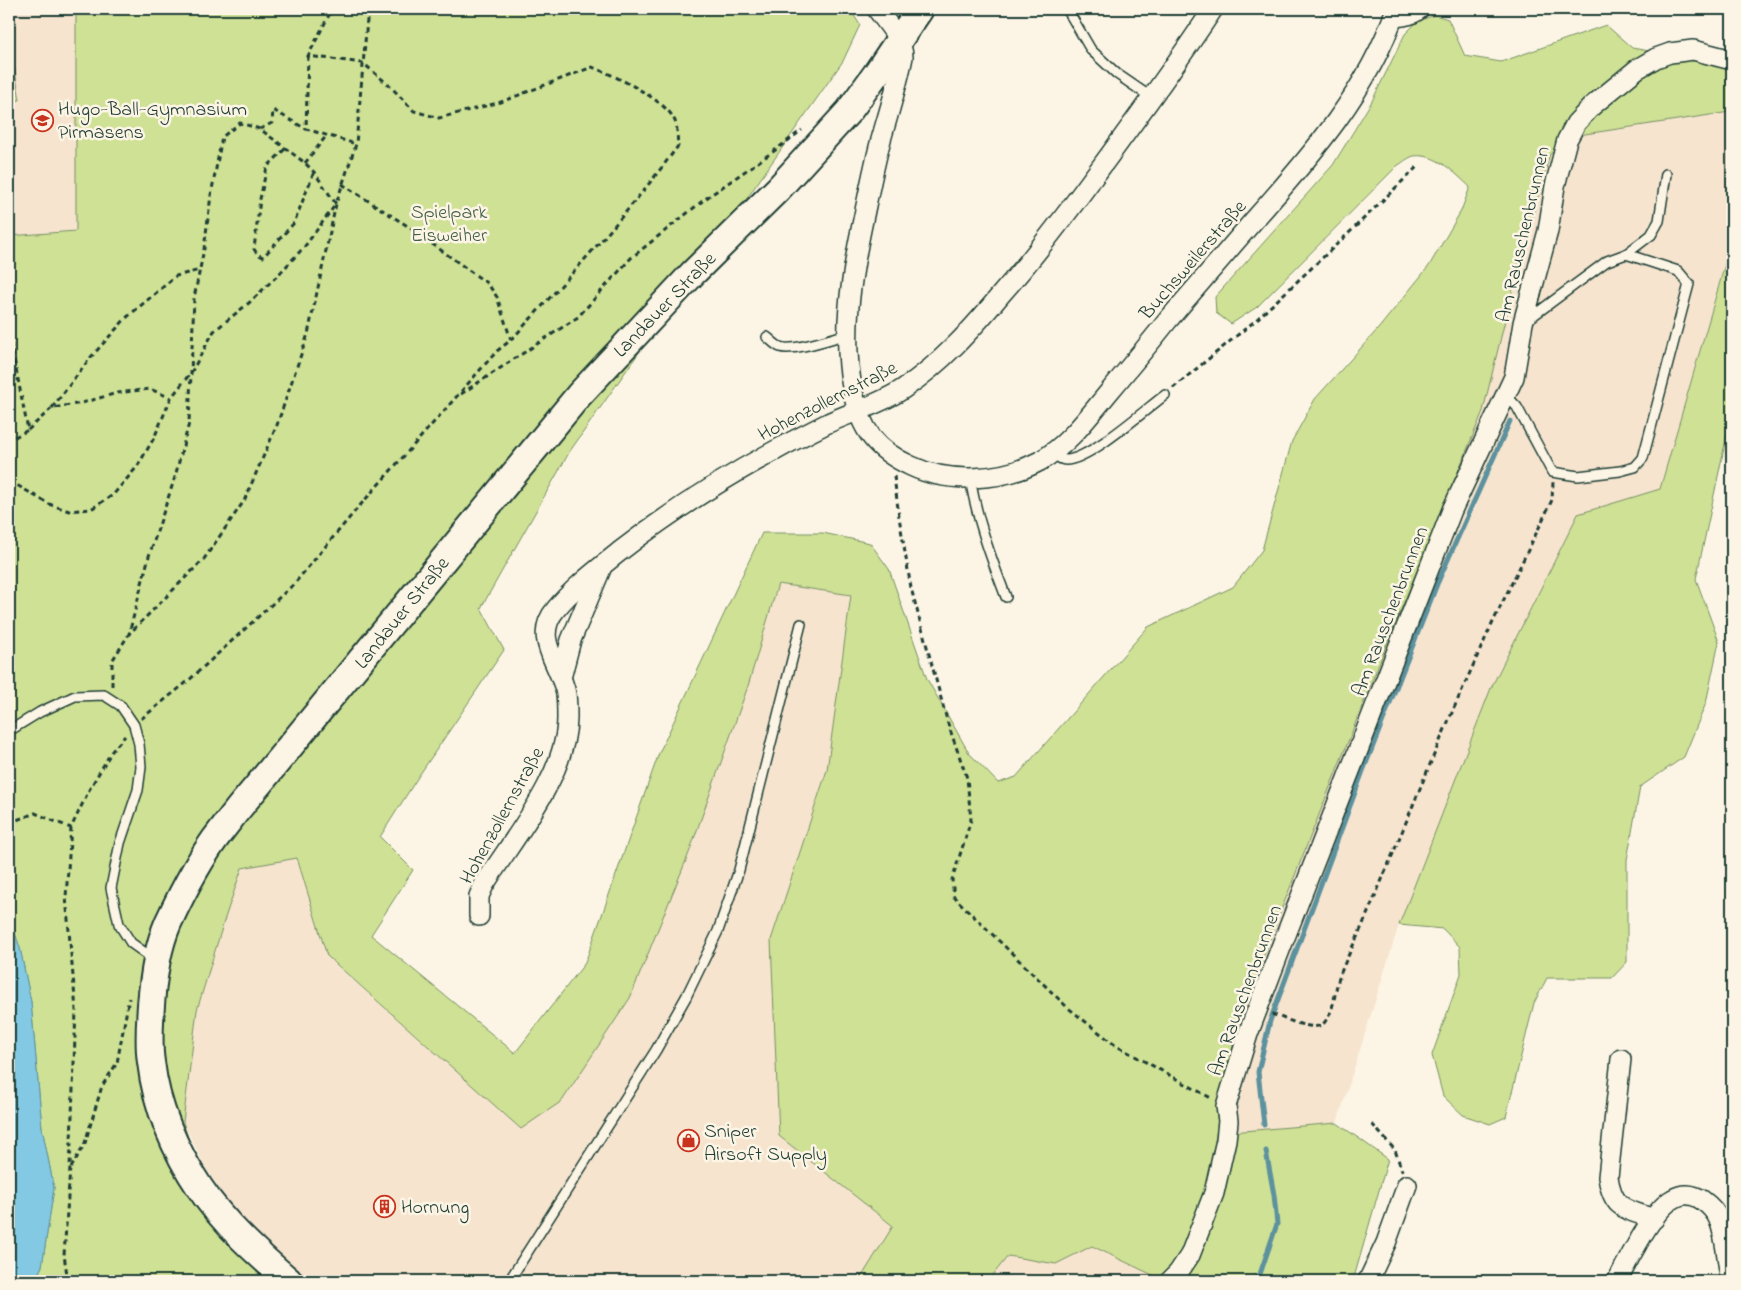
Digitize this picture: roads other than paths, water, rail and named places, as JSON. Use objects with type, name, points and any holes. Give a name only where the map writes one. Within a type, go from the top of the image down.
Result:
[{"type":"main road","name":"Landauer Straße","points":[[289,1281],[242,1238],[199,1188],[169,1130],[157,1096],[150,1060],[150,1020],[157,961],[168,924],[197,869],[220,832],[579,395],[693,273],[778,189],[849,111],[920,9]]},
{"type":"street","points":[[878,9],[899,40]]},
{"type":"street","name":"Hohenzollernstraße","points":[[479,916],[479,896],[484,885],[542,794],[564,747],[567,718],[566,692],[550,653],[546,626],[549,617],[575,588],[675,511],[780,448],[828,423],[884,400],[904,389],[930,369],[964,337],[1036,253],[1152,98],[1213,9]]},
{"type":"street","points":[[1395,13],[1408,15],[1419,9]]},
{"type":"street","name":"Buchsweilerstraße","points":[[899,40],[903,49],[903,57],[879,148],[850,284],[847,334],[853,390],[858,411],[870,436],[892,455],[905,464],[935,476],[970,478],[992,476],[1022,469],[1054,452],[1069,438],[1216,263],[1290,180],[1340,118],[1369,67],[1395,13]]},
{"type":"street","name":"Am Rauschenbrunnen","points":[[1170,1281],[1190,1255],[1214,1193],[1226,1140],[1228,1121],[1226,1106],[1248,1034],[1452,510],[1514,377],[1523,323],[1548,230],[1555,186],[1567,140],[1576,123],[1592,106],[1637,69],[1670,53],[1693,50],[1732,60]]},
{"type":"street","name":"Hohenzollernstraße","points":[[561,678],[571,640],[603,565]]},
{"type":"street","points":[[1621,1059],[1608,1177],[1610,1191],[1619,1205],[1654,1219]]},
{"type":"street","points":[[1368,1281],[1386,1243],[1406,1185]]},
{"type":"street","points":[[1617,1281],[1654,1219],[1666,1204],[1673,1199],[1689,1195],[1697,1197],[1705,1203],[1713,1210],[1719,1221],[1730,1281]]},
{"type":"lane","points":[[1068,9],[1091,50],[1117,74],[1152,98]]},
{"type":"lane","points":[[1523,323],[1607,261],[1626,254],[1651,235],[1659,220],[1666,174]]},
{"type":"lane","points":[[1506,395],[1517,407],[1552,472],[1578,476],[1620,471],[1635,467],[1643,458],[1689,284],[1678,270],[1626,254]]},
{"type":"lane","points":[[767,337],[780,348],[786,348],[811,344],[847,334]]},
{"type":"lane","points":[[1054,452],[1065,460],[1076,458],[1112,436],[1165,395]]},
{"type":"lane","points":[[970,478],[974,504],[984,539],[1006,597]]},
{"type":"lane","points":[[508,1281],[656,1050],[686,997],[718,931],[739,870],[801,624]]},
{"type":"lane","points":[[9,731],[40,712],[75,696],[104,695],[121,706],[134,725],[139,744],[141,767],[138,790],[120,843],[111,888],[119,924],[131,942],[157,961]]},
{"type":"water","points":[[9,916],[20,948],[31,1002],[42,1128],[54,1188],[42,1266],[35,1281],[9,1281]]},
{"type":"waterway","points":[[1264,1125],[1258,1072],[1270,1021],[1363,771],[1437,584],[1510,421]]},
{"type":"waterway","points":[[1255,1281],[1260,1274],[1277,1224],[1266,1151]]},
{"type":"place","name":"Hugo-Ball-Gymnasium Pirmasens","points":[[42,120]]},
{"type":"place","name":"Sniper Airsoft Supply","points":[[688,1141]]},
{"type":"place","name":"Hornung","points":[[385,1206]]},
{"type":"park label","name":"Spielpark Eisweiher","points":[[449,222]]}]
